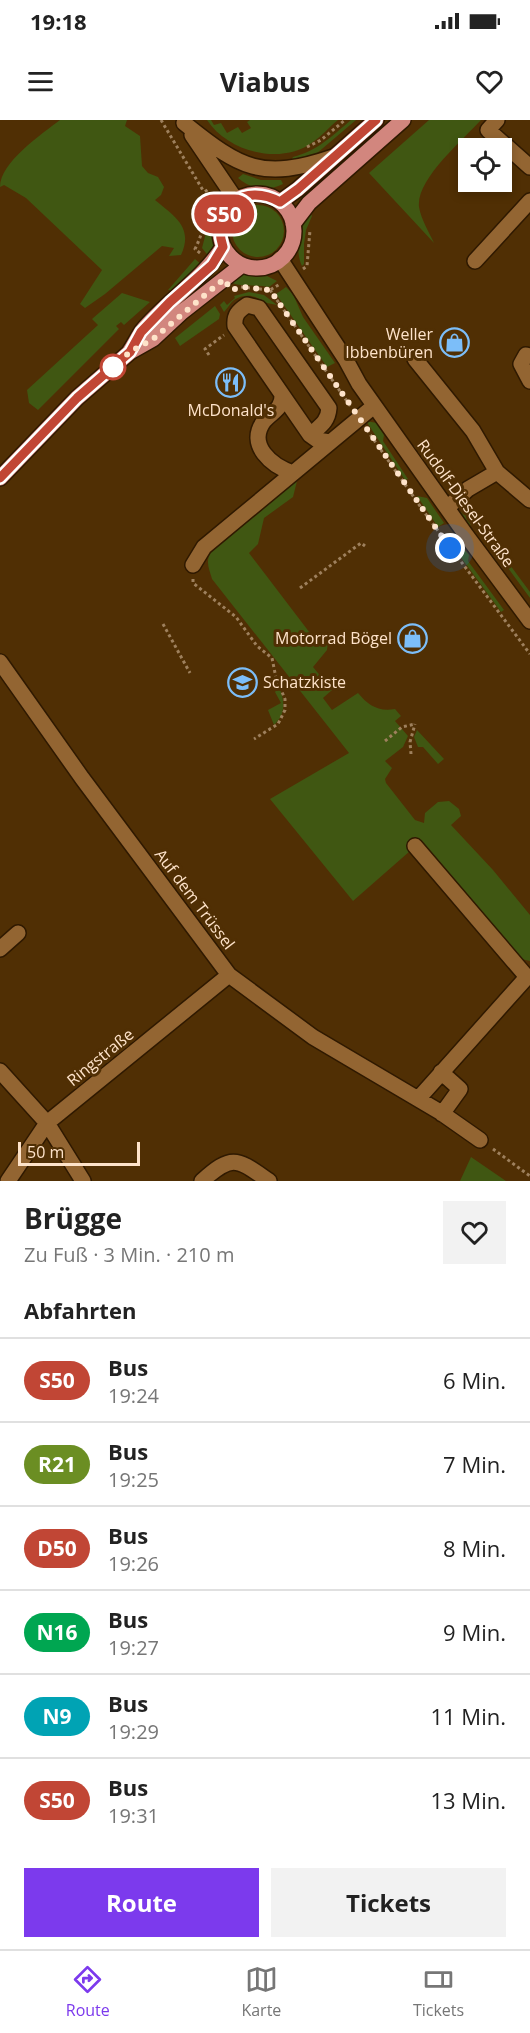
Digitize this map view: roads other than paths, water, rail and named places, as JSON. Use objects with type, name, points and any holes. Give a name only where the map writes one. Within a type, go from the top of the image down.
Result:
[{"type":"main road","points":[[280,202],[376,120]]},
{"type":"main road","points":[[293,225],[309,203],[403,120]]},
{"type":"main road","points":[[246,195],[270,196],[280,202],[291,216],[293,225],[291,244],[280,259],[262,267],[242,265],[234,260],[223,247],[220,237],[222,216],[228,207],[246,195]]},
{"type":"main road","points":[[130,352],[141,332],[170,302],[212,265],[223,247]]},
{"type":"main road","points":[[0,478],[77,398],[130,352],[153,339],[242,265]]},
{"type":"street","points":[[497,120],[488,129],[530,167]]},
{"type":"street","points":[[183,122],[212,146],[242,163],[264,170],[288,170],[333,158]]},
{"type":"street","points":[[183,122],[236,200]]},
{"type":"street","points":[[476,261],[530,201]]},
{"type":"street","name":"Rudolf-Diesel-Straße","points":[[280,259],[374,406],[530,621]]},
{"type":"street","points":[[310,435],[325,422],[329,408],[259,308],[247,305],[234,318],[235,326],[310,435],[317,440],[330,442]]},
{"type":"street","points":[[530,356],[525,355],[521,364],[530,381]]},
{"type":"street","points":[[415,359],[473,431],[497,472],[530,500]]},
{"type":"street","points":[[282,396],[281,404],[260,428],[259,445],[273,464],[293,473]]},
{"type":"street","points":[[194,565],[204,547],[374,406]]},
{"type":"street","points":[[447,508],[468,489],[497,472]]},
{"type":"street","name":"Auf dem Trüssel","points":[[0,662],[82,778],[230,975],[313,1037],[418,1099],[480,1140]]},
{"type":"street","points":[[415,846],[527,976],[418,1099]]},
{"type":"street","points":[[0,949],[18,933]]},
{"type":"street","name":"Ringstraße","points":[[8,1181],[47,1123],[230,975]]},
{"type":"street","points":[[0,1071],[47,1123],[83,1181]]},
{"type":"street","points":[[441,1072],[460,1089],[442,1114]]},
{"type":"street","points":[[202,1181],[227,1162],[242,1162],[269,1181]]},
{"type":"place","name":"Weller Ibbenbüren","points":[[454,343]]},
{"type":"place","name":"McDonald's","points":[[231,382]]},
{"type":"place","name":"Motorrad Bögel","points":[[413,638]]},
{"type":"place","name":"Schatzkiste","points":[[242,682]]}]
